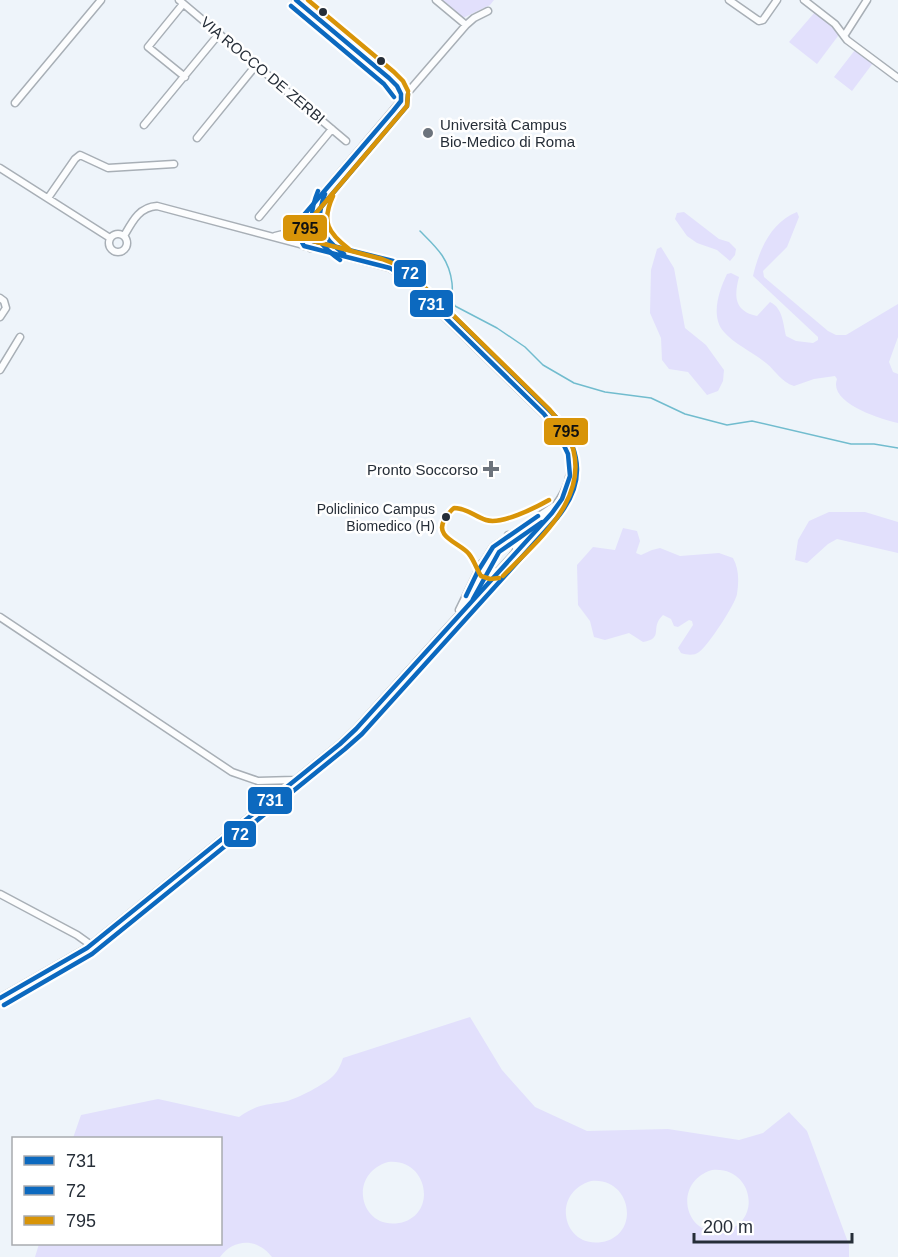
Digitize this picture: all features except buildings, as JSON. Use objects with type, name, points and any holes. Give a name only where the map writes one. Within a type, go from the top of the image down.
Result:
[{"type":"street","points":[[15,103],[101,0]]},
{"type":"street","points":[[269,236],[285,234],[299,221],[401,101],[402,94],[398,86],[389,78],[296,0]]},
{"type":"street","points":[[436,0],[466,25]]},
{"type":"street","points":[[729,0],[759,21],[763,20],[777,0]]},
{"type":"street","points":[[804,0],[836,26],[844,36],[898,78]]},
{"type":"street","points":[[844,36],[867,0]]},
{"type":"street","points":[[181,2],[148,47],[185,77]]},
{"type":"street","name":"VIA ROCCO DE ZERBI","points":[[181,2],[346,141]]},
{"type":"street","points":[[402,94],[409,91],[466,25],[488,11]]},
{"type":"street","points":[[144,125],[219,34]]},
{"type":"street","points":[[197,138],[257,64]]},
{"type":"street","points":[[259,217],[332,129]]},
{"type":"street","points":[[48,198],[80,155],[106,167],[174,165]]},
{"type":"street","points":[[0,168],[110,238]]},
{"type":"street","points":[[307,247],[317,243],[320,228],[320,203],[328,188]]},
{"type":"street","points":[[0,998],[91,945],[340,744],[560,502],[567,487],[570,465],[566,447],[544,414],[405,278],[390,268],[155,206],[146,208],[140,213],[124,236]]},
{"type":"street","points":[[299,221],[310,219],[320,228],[330,243],[349,258]]},
{"type":"street","points":[[299,221],[298,235],[307,247]]},
{"type":"street","points":[[115,234],[124,236],[128,243],[126,249],[121,252],[111,249],[110,238],[115,234]]},
{"type":"street","points":[[0,298],[6,308],[0,317]]},
{"type":"street","points":[[0,370],[20,337]]},
{"type":"street","points":[[452,622],[493,546],[560,502]]},
{"type":"street","points":[[508,535],[516,538],[514,554]]},
{"type":"street","points":[[482,563],[487,572],[498,571]]},
{"type":"street","points":[[0,618],[232,772],[243,778],[258,781],[294,780]]},
{"type":"street","points":[[0,894],[78,935],[91,945]]},
{"type":"shaded area","points":[[441,0],[494,0],[490,5],[463,18]]},
{"type":"shaded area","points":[[815,12],[838,32],[838,36],[817,64],[789,42]]},
{"type":"shaded area","points":[[855,50],[873,63],[852,91],[834,77]]},
{"type":"shaded area","points":[[684,212],[736,249],[730,261],[717,250],[697,243],[687,236],[675,219],[677,213]]},
{"type":"shaded area","points":[[797,212],[799,217],[787,247],[763,271],[764,277],[828,331],[836,335],[846,335],[898,304],[898,337],[889,362],[893,372],[898,374],[898,423],[869,414],[848,402],[836,388],[835,376],[814,379],[794,386],[789,384],[766,363],[733,340],[720,326],[717,319],[717,303],[727,274],[731,273],[739,277],[736,296],[740,306],[749,314],[757,316],[770,302],[780,312],[786,336],[796,341],[813,343],[818,340],[818,337],[753,276],[759,256],[773,230]]},
{"type":"shaded area","points":[[661,247],[674,268],[685,328],[706,345],[724,370],[723,381],[718,391],[707,395],[688,372],[669,369],[662,360],[661,338],[650,313],[651,270],[657,249]]},
{"type":"shaded area","points":[[829,512],[865,512],[898,522],[898,553],[837,539],[807,563],[795,560],[798,540],[809,521]]},
{"type":"shaded area","points":[[623,528],[637,531],[640,541],[636,553],[641,555],[660,548],[680,556],[719,553],[733,558],[738,575],[735,599],[715,633],[697,653],[683,654],[678,648],[693,625],[692,621],[689,620],[678,627],[674,626],[671,619],[663,615],[657,624],[655,635],[650,640],[643,642],[629,633],[605,640],[594,637],[590,621],[578,605],[577,565],[593,547],[615,550]]},
{"type":"shaded area","points":[[470,1017],[502,1070],[535,1107],[587,1131],[668,1129],[739,1140],[763,1133],[789,1112],[807,1131],[849,1245],[849,1257],[272,1257],[260,1246],[246,1243],[232,1246],[220,1257],[35,1257],[39,1245],[222,1245],[222,1137],[73,1137],[81,1115],[158,1099],[239,1117],[255,1108],[288,1101],[318,1087],[330,1079],[343,1058]],"holes":[[[388,1162],[402,1163],[420,1178],[424,1188],[423,1200],[419,1210],[411,1218],[399,1223],[386,1223],[375,1218],[368,1210],[363,1188],[375,1168]],[[712,1170],[726,1171],[737,1177],[748,1196],[748,1208],[744,1218],[736,1226],[723,1231],[710,1231],[699,1226],[692,1218],[688,1208],[691,1186],[699,1176]],[[591,1181],[605,1182],[616,1188],[623,1197],[626,1207],[626,1219],[622,1229],[614,1237],[602,1242],[589,1242],[578,1237],[566,1219],[566,1207],[570,1197],[578,1187]]]},
{"type":"waterway","points":[[420,231],[445,260],[452,283],[455,306],[497,328],[525,347],[543,365],[574,383],[605,392],[651,398],[685,414],[727,425],[752,421],[851,444],[874,444],[898,448]]},
{"type":"transit line","name":"731","points":[[296,0],[389,78],[401,94]]},
{"type":"transit line","name":"795","points":[[308,0],[394,72],[403,81],[408,91]]},
{"type":"transit line","name":"72","points":[[291,6],[384,84],[394,97]]},
{"type":"transit line","name":"731","points":[[0,998],[87,948],[340,744],[552,513],[562,499],[570,476],[568,454],[558,433],[544,414],[405,278],[390,268],[304,246],[298,235],[297,223],[393,111],[401,101],[401,94]]},
{"type":"transit line","name":"72","points":[[4,1005],[92,954],[362,734],[557,518],[572,493],[576,481],[576,457],[572,444],[558,419],[410,273],[393,261],[309,240],[305,233],[305,226],[407,106],[408,94]]},
{"type":"transit line","name":"795","points":[[408,94],[407,106],[305,226],[305,233],[309,240],[382,259],[405,268],[549,409],[568,435],[575,456],[575,477],[569,496],[547,530],[503,576]]},
{"type":"transit line","name":"72","points":[[318,191],[312,212],[314,230],[323,246],[340,260]]},
{"type":"transit line","name":"731","points":[[325,194],[320,213],[322,228],[330,241],[344,254]]},
{"type":"transit line","name":"795","points":[[333,196],[327,220],[336,238],[349,249]]},
{"type":"transit line","name":"795","points":[[499,578],[490,579],[481,576],[469,554],[442,531],[442,525],[450,511],[459,508],[492,521],[518,515],[549,500]]},
{"type":"transit line","name":"731","points":[[466,596],[493,547],[538,516]]},
{"type":"transit line","name":"72","points":[[473,599],[499,552],[542,522]]},
{"type":"place","name":"Università Campus Bio-Medico di Roma","points":[[428,133]]},
{"type":"place","name":"Pronto Soccorso","points":[[491,469]]},
{"type":"place","name":"Policlinico Campus Biomedico (H)","points":[[446,517]]}]
